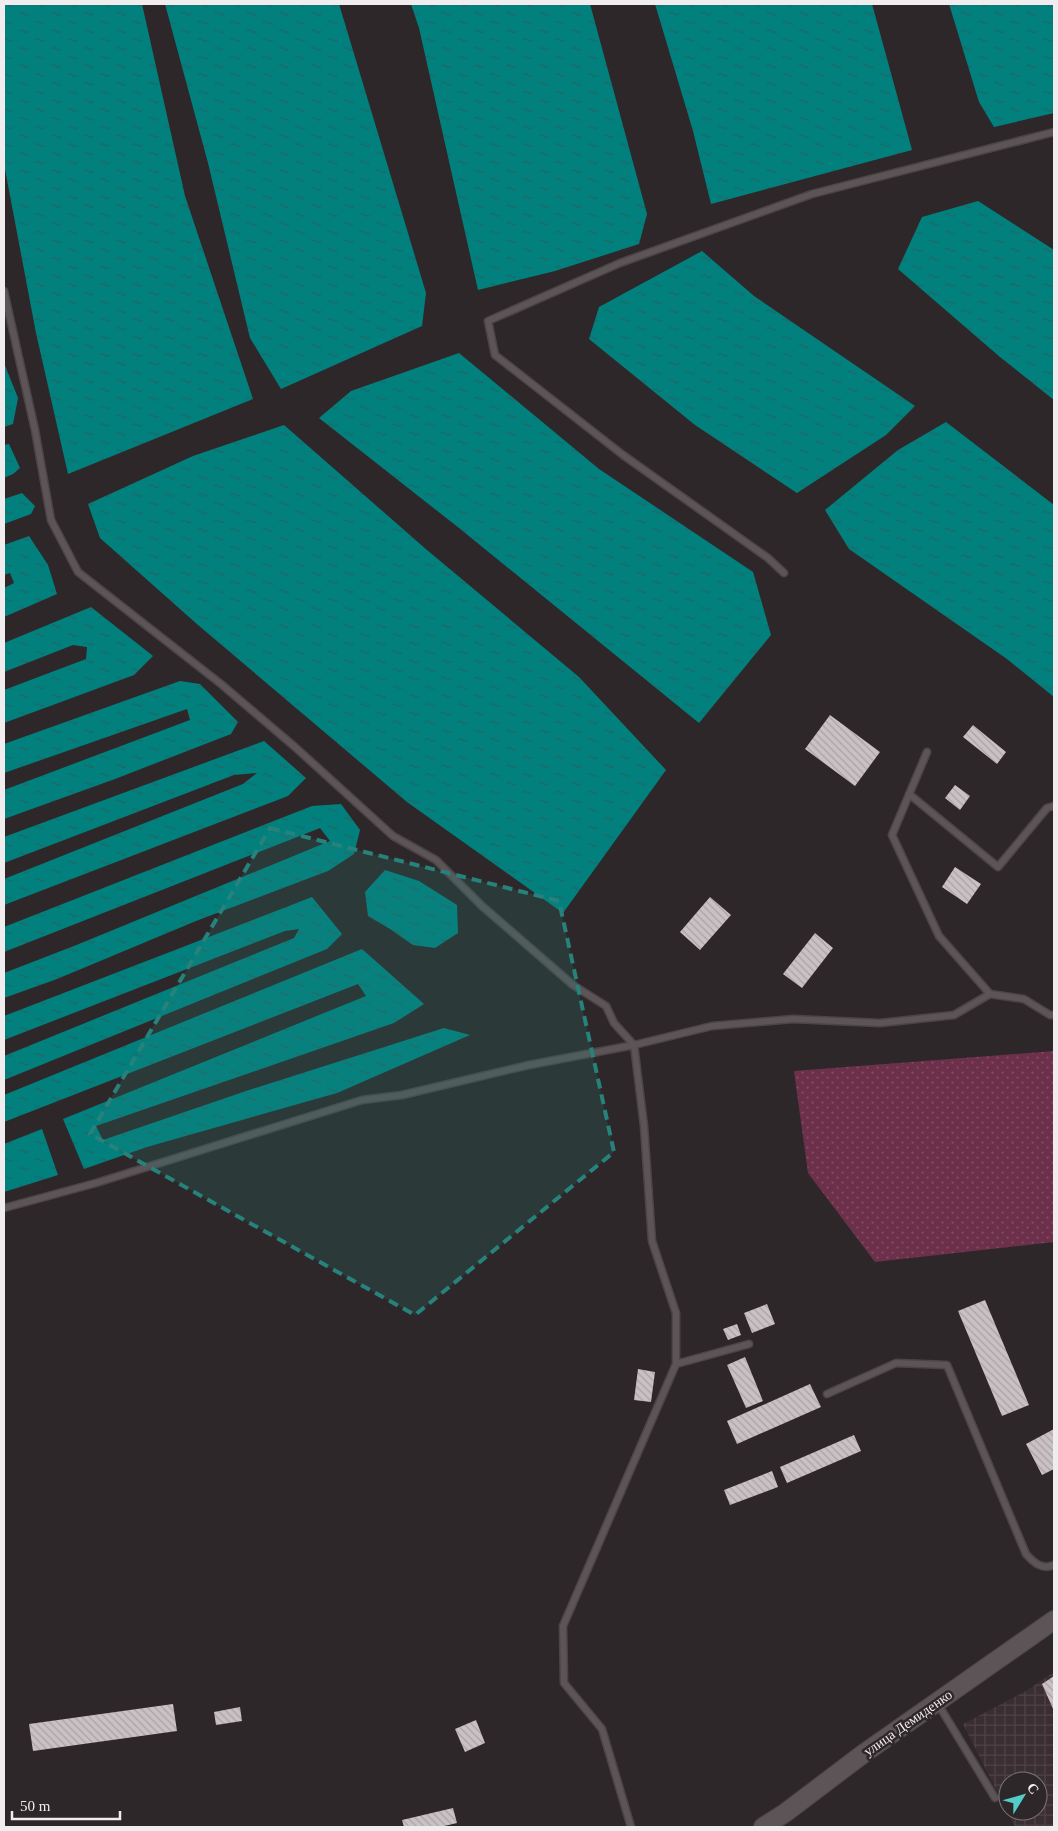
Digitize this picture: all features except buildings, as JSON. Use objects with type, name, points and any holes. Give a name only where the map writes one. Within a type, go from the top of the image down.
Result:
[{"type":"main road","name":"улица Демиденко","points":[[763,1827],[785,1813],[863,1754],[1054,1620]]},
{"type":"lane","points":[[784,574],[768,558],[622,455],[495,354],[488,321],[620,263],[812,194],[1054,132]]},
{"type":"lane","points":[[4,291],[51,520],[78,572],[221,684],[295,747],[392,836],[436,860],[482,906],[573,985],[606,1006],[614,1023],[634,1045],[644,1126],[652,1241],[676,1313],[676,1364],[563,1626],[564,1683],[602,1729],[632,1827]]},
{"type":"lane","points":[[927,752],[892,835],[939,936],[990,994]]},
{"type":"lane","points":[[910,794],[998,867],[1047,808],[1054,806]]},
{"type":"lane","points":[[4,1208],[96,1183],[362,1100],[402,1095],[529,1065],[634,1045],[712,1026],[793,1019],[880,1022],[954,1015],[990,994],[1024,999],[1050,1015],[1054,1015]]},
{"type":"lane","points":[[676,1364],[749,1344]]},
{"type":"lane","points":[[827,1394],[896,1363],[947,1366],[1026,1554],[1036,1564],[1049,1567],[1054,1565]]},
{"type":"lane","points":[[937,1703],[995,1798]]},
{"type":"highlighted area","points":[[270,828],[559,901],[614,1152],[415,1315],[90,1134]]},
{"type":"shaded area","points":[[1054,1051],[1054,1242],[875,1262],[808,1173],[794,1071]]},
{"type":"shaded area","points":[[1054,1672],[1054,1827],[1015,1827],[1012,1821],[1048,1821],[1048,1771],[998,1771],[998,1793],[963,1724],[1026,1691]]},
{"type":"water","points":[[4,4],[142,4],[185,196],[253,399],[68,474],[36,333],[4,164]]},
{"type":"water","points":[[165,4],[339,4],[426,293],[422,326],[281,389],[250,338],[208,163]]},
{"type":"water","points":[[411,4],[590,4],[647,214],[639,244],[555,271],[478,290],[419,28]]},
{"type":"water","points":[[655,4],[872,4],[912,150],[711,204],[693,131]]},
{"type":"water","points":[[949,4],[1054,4],[1054,113],[994,127],[979,102]]},
{"type":"water","points":[[978,201],[1054,250],[1054,400],[1000,357],[898,269],[922,217]]},
{"type":"water","points":[[702,251],[754,296],[915,406],[886,435],[797,493],[695,425],[589,339],[599,307]]},
{"type":"water","points":[[459,353],[599,469],[753,572],[771,635],[699,723],[459,528],[319,418],[351,391]]},
{"type":"water","points":[[4,363],[18,398],[13,424],[4,427]]},
{"type":"water","points":[[946,422],[1054,505],[1054,697],[1007,659],[849,549],[825,510],[898,450]]},
{"type":"water","points":[[284,425],[427,550],[579,677],[666,770],[563,913],[407,802],[198,625],[100,538],[88,504],[193,456]]},
{"type":"water","points":[[9,444],[20,468],[4,478],[4,445]]},
{"type":"water","points":[[22,493],[35,506],[31,514],[4,524],[4,499]]},
{"type":"water","points":[[29,536],[48,565],[57,594],[4,617],[4,588],[14,583],[10,573],[4,575],[4,545]]},
{"type":"water","points":[[91,607],[153,656],[134,675],[4,723],[4,690],[86,659],[87,647],[73,645],[4,672],[4,643]]},
{"type":"water","points":[[180,681],[200,684],[238,722],[231,734],[4,819],[4,790],[190,720],[187,709],[4,773],[4,744]]},
{"type":"water","points":[[264,741],[306,778],[288,796],[4,905],[4,879],[243,784],[257,773],[234,775],[4,863],[4,837]]},
{"type":"water","points":[[341,804],[360,830],[354,854],[328,871],[196,921],[57,979],[4,998],[4,973],[330,841],[320,828],[4,952],[4,927],[312,806]]},
{"type":"water","points":[[385,870],[419,881],[457,905],[458,933],[435,948],[413,945],[368,916],[365,892]]},
{"type":"water","points":[[312,897],[342,934],[327,949],[4,1080],[4,1056],[294,938],[299,929],[285,931],[4,1040],[4,1016]]},
{"type":"water","points":[[362,949],[424,1004],[394,1023],[96,1126],[103,1140],[246,1091],[444,1028],[470,1035],[337,1093],[147,1147],[84,1169],[63,1119],[366,996],[358,984],[4,1122],[4,1095]]},
{"type":"water","points":[[42,1129],[58,1175],[4,1192],[4,1144]]}]
